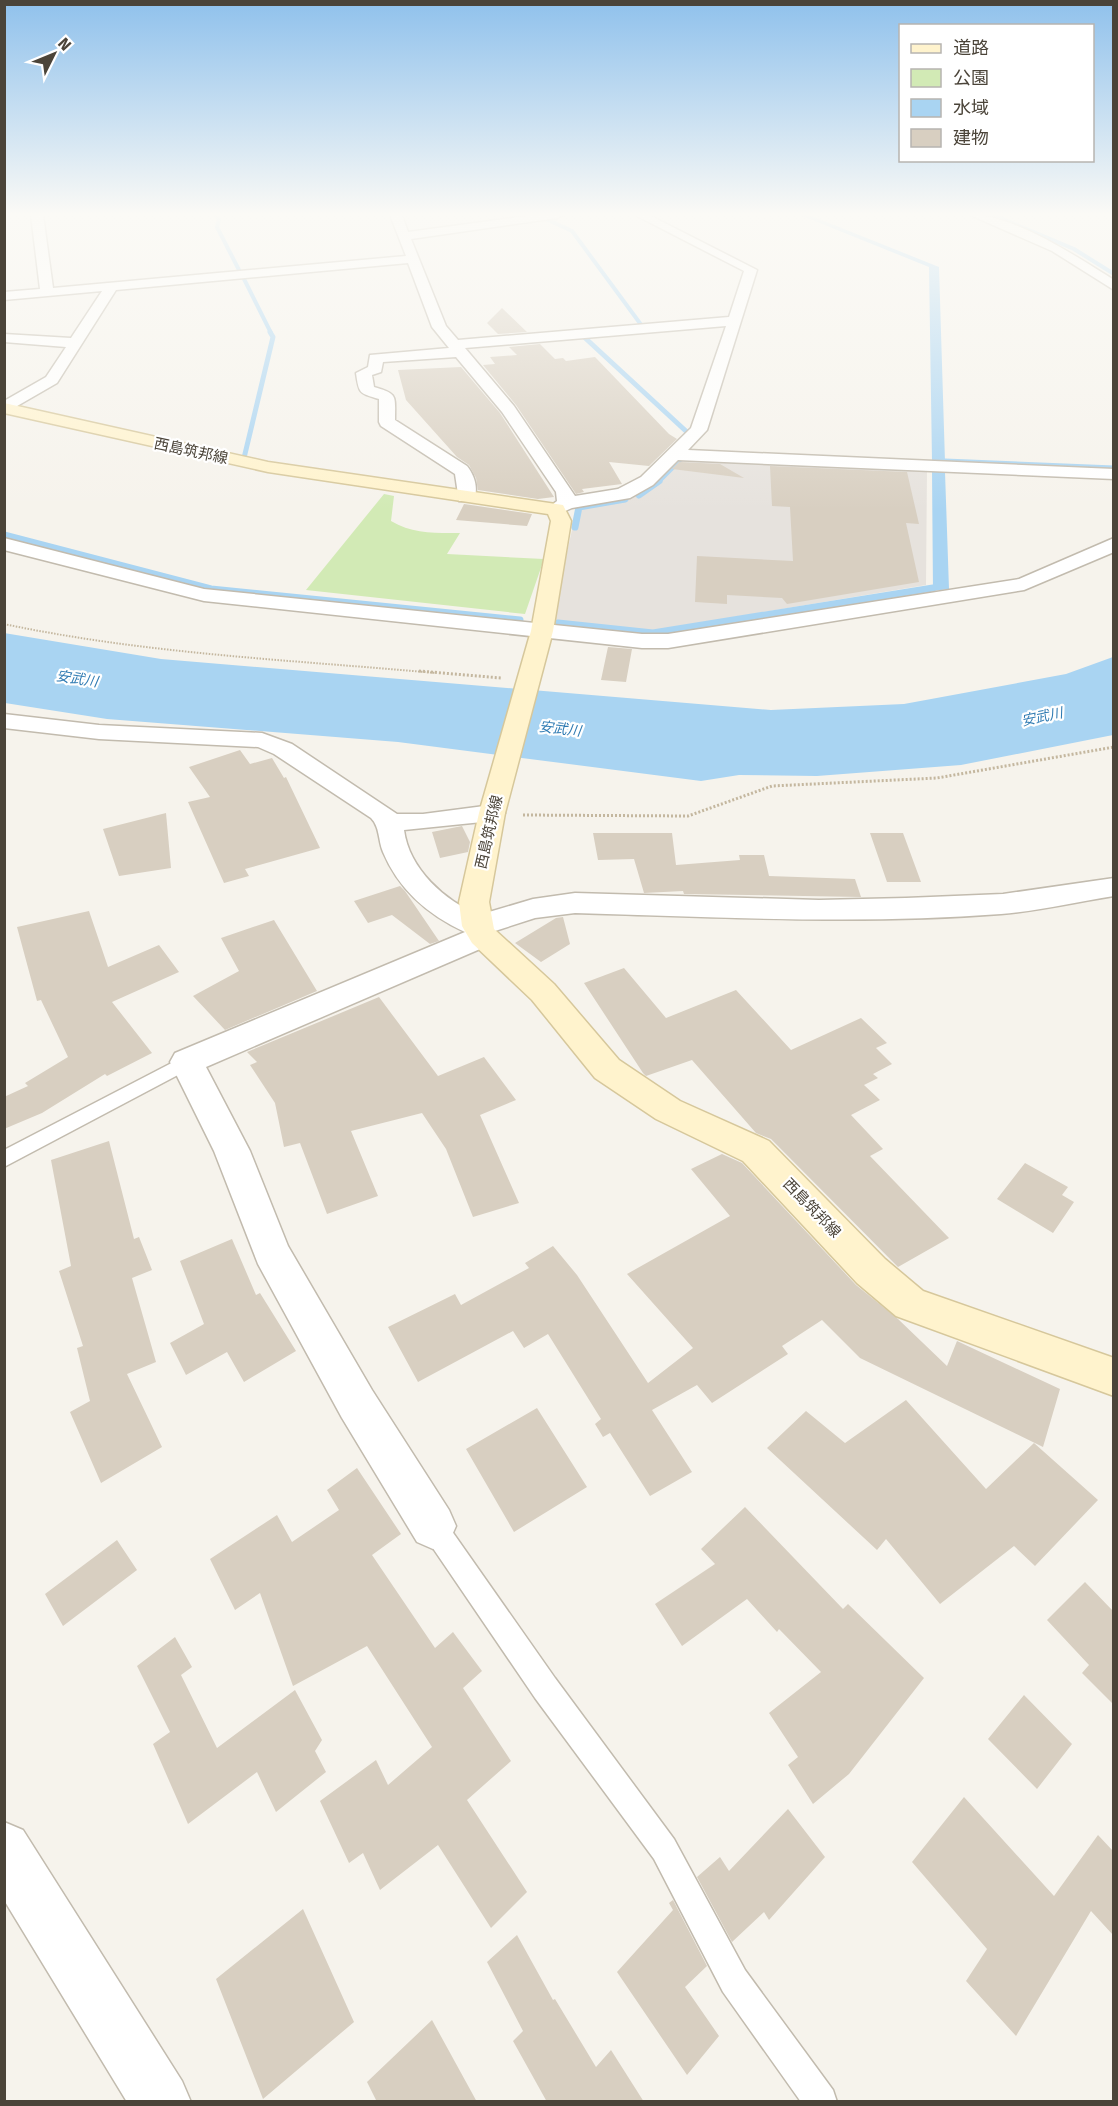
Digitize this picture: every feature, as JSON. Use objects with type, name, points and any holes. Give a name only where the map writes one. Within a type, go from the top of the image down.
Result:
[{"type":"main road","name":"西島筑邦線","points":[[5,408],[188,451],[268,467],[466,497],[562,506],[542,631],[506,770],[492,813],[474,902],[480,931],[543,992],[607,1069],[668,1110],[756,1151],[810,1204],[871,1271],[910,1304],[1113,1377]]},
{"type":"street","points":[[5,408],[52,380],[95,313]]},
{"type":"street","points":[[432,313],[439,327],[456,349],[508,409],[565,492],[562,506],[623,494],[647,481],[699,430],[737,313]]},
{"type":"street","points":[[466,497],[466,476],[461,470],[387,422],[387,396],[366,390],[364,373],[376,369],[375,358],[735,321]]},
{"type":"street","points":[[4,338],[76,343]]},
{"type":"street","points":[[674,454],[1113,474]]},
{"type":"street","points":[[4,544],[204,596],[642,641],[668,641],[1024,584],[1113,544]]},
{"type":"street","points":[[4,721],[99,732],[262,740],[284,749],[380,812],[390,822],[390,839],[411,877],[448,913],[480,931]]},
{"type":"street","points":[[390,822],[423,822],[492,813]]},
{"type":"street","points":[[433,1526],[357,1404],[271,1252],[232,1151],[188,1062],[533,909],[575,903],[807,910],[906,908],[1003,904],[1113,886]]},
{"type":"street","points":[[4,1849],[161,2102]]},
{"type":"lane","points":[[4,1159],[188,1062]]},
{"type":"lane","points":[[433,1526],[544,1688],[664,1848],[734,1981],[821,2102]]},
{"type":"path","points":[[4,624],[51,634],[157,649],[528,681]]},
{"type":"path","points":[[492,813],[688,816],[713,810],[745,793],[772,786],[937,778],[1113,747]]},
{"type":"shaded area","points":[[681,458],[927,469],[926,585],[650,631],[552,621],[577,507],[650,486]]},
{"type":"green space","points":[[384,494],[394,496],[391,521],[424,532],[460,533],[447,554],[544,559],[525,614],[306,590]]},
{"type":"water","points":[[930,313],[940,313],[945,462],[932,461]]},
{"type":"water","points":[[932,471],[945,472],[949,589],[933,591]]},
{"type":"water","name":"安武川","points":[[4,633],[161,659],[771,710],[904,704],[1066,674],[1113,657],[1113,735],[961,765],[817,776],[739,775],[701,781],[398,742],[107,719],[5,703]]},
{"type":"building","points":[[497,313],[508,313],[527,332],[498,334],[487,323]]},
{"type":"building","points":[[540,344],[555,359],[563,358],[566,361],[595,357],[669,434],[677,439],[649,466],[609,462],[622,484],[582,489],[584,492],[576,494],[516,405],[483,365],[495,364],[490,357],[517,355],[509,347]]},
{"type":"building","points":[[461,367],[500,413],[554,497],[538,499],[478,490],[476,478],[469,465],[457,457],[406,400],[398,370]]},
{"type":"building","points":[[679,462],[720,464],[744,478],[672,469]]},
{"type":"building","points":[[770,466],[907,472],[919,524],[906,523],[919,582],[787,604],[782,598],[727,595],[727,604],[695,602],[697,556],[793,561],[790,507],[772,506]]},
{"type":"building","points":[[464,504],[532,514],[527,526],[456,520]]},
{"type":"building","points":[[608,647],[632,649],[626,682],[601,680]]},
{"type":"building","points":[[240,750],[250,764],[272,758],[284,778],[286,777],[320,848],[245,869],[249,876],[224,883],[188,802],[210,797],[189,767]]},
{"type":"building","points":[[166,813],[171,868],[119,876],[103,829]]},
{"type":"building","points":[[462,826],[470,842],[468,852],[440,858],[432,832]]},
{"type":"building","points":[[593,833],[672,833],[676,865],[740,860],[739,855],[764,855],[769,876],[855,879],[861,897],[684,894],[683,891],[644,893],[634,859],[598,860]]},
{"type":"building","points":[[870,833],[903,833],[921,882],[887,882]]},
{"type":"building","points":[[400,886],[439,941],[430,944],[392,915],[368,923],[354,901]]},
{"type":"building","points":[[89,911],[108,967],[159,945],[179,972],[112,1002],[152,1053],[107,1076],[105,1074],[42,1113],[4,1129],[4,1097],[28,1086],[25,1083],[68,1057],[41,1000],[37,1001],[17,927]]},
{"type":"building","points":[[563,917],[570,944],[541,962],[515,943],[556,918]]},
{"type":"building","points":[[274,920],[317,991],[225,1030],[193,996],[239,971],[221,938]]},
{"type":"building","points":[[624,968],[666,1018],[736,990],[791,1050],[861,1018],[887,1043],[876,1048],[892,1064],[873,1074],[878,1078],[864,1085],[880,1100],[851,1115],[883,1149],[870,1156],[949,1238],[898,1267],[771,1139],[756,1133],[692,1060],[646,1076],[584,983]]},
{"type":"building","points":[[379,997],[438,1076],[484,1057],[516,1100],[480,1115],[519,1203],[473,1217],[446,1149],[422,1113],[351,1131],[378,1196],[327,1214],[300,1143],[284,1147],[275,1103],[250,1065],[257,1062],[247,1052]]},
{"type":"building","points":[[109,1141],[134,1239],[139,1237],[152,1270],[132,1278],[156,1362],[127,1374],[162,1447],[101,1483],[70,1412],[90,1401],[77,1348],[83,1346],[59,1271],[71,1266],[51,1160]]},
{"type":"building","points":[[722,1154],[742,1163],[856,1285],[898,1319],[947,1366],[957,1341],[1060,1389],[1043,1447],[860,1358],[822,1320],[782,1346],[788,1354],[712,1403],[697,1385],[652,1410],[692,1472],[650,1496],[610,1433],[603,1437],[595,1424],[601,1419],[548,1334],[524,1348],[513,1331],[418,1382],[388,1327],[455,1294],[461,1305],[529,1268],[525,1263],[553,1246],[577,1275],[648,1383],[693,1348],[627,1274],[730,1216],[691,1169]]},
{"type":"building","points":[[1025,1163],[1068,1187],[1062,1195],[1074,1202],[1053,1233],[997,1199]]},
{"type":"building","points":[[232,1239],[256,1295],[260,1293],[296,1351],[244,1382],[227,1352],[186,1375],[170,1343],[204,1324],[180,1261]]},
{"type":"building","points":[[906,1400],[986,1489],[1034,1443],[1098,1500],[1035,1566],[1014,1546],[940,1604],[886,1539],[877,1550],[767,1448],[806,1411],[845,1443]]},
{"type":"building","points":[[537,1408],[587,1487],[514,1532],[466,1449]]},
{"type":"building","points":[[357,1468],[401,1534],[372,1555],[435,1648],[453,1632],[482,1671],[463,1688],[511,1761],[467,1800],[527,1892],[491,1928],[438,1845],[380,1890],[363,1853],[349,1863],[320,1801],[376,1760],[388,1785],[432,1747],[367,1646],[293,1686],[260,1593],[235,1610],[210,1559],[277,1515],[292,1542],[339,1510],[327,1490]]},
{"type":"building","points":[[745,1507],[843,1609],[848,1604],[924,1678],[849,1774],[813,1804],[788,1765],[798,1757],[769,1713],[821,1672],[779,1629],[777,1632],[747,1599],[682,1646],[655,1604],[715,1564],[701,1549]]},
{"type":"building","points":[[117,1540],[137,1570],[63,1626],[45,1594]]},
{"type":"building","points":[[1085,1582],[1113,1611],[1113,1704],[1082,1673],[1089,1665],[1047,1620]]},
{"type":"building","points":[[175,1637],[192,1667],[181,1675],[217,1748],[295,1690],[322,1740],[315,1751],[326,1772],[276,1812],[257,1772],[188,1824],[153,1744],[170,1732],[137,1666]]},
{"type":"building","points":[[1024,1695],[1072,1744],[1037,1789],[988,1739]]},
{"type":"building","points":[[964,1797],[1054,1896],[1098,1835],[1113,1851],[1113,1935],[1091,1911],[1016,2036],[966,1981],[987,1949],[912,1862]]},
{"type":"building","points":[[788,1809],[825,1857],[769,1920],[764,1912],[732,1942],[697,1877],[720,1857],[729,1871]]},
{"type":"building","points":[[673,1900],[707,1966],[685,1987],[719,2036],[687,2075],[617,1972],[673,1910],[669,1903]]},
{"type":"building","points":[[303,1909],[354,2022],[263,2099],[216,1979]]},
{"type":"building","points":[[517,1935],[553,2000],[555,1999],[596,2067],[611,2050],[644,2102],[547,2102],[513,2041],[523,2031],[487,1962]]},
{"type":"building","points":[[432,2020],[477,2102],[377,2102],[367,2082]]},
{"type":"waterway","points":[[261,313],[271,333]]},
{"type":"waterway","points":[[630,327],[642,326],[633,313]]},
{"type":"waterway","points":[[244,458],[273,337],[270,332]]},
{"type":"waterway","points":[[583,336],[688,433]]},
{"type":"waterway","points":[[659,481],[679,461]]},
{"type":"waterway","points":[[945,461],[1114,468]]},
{"type":"waterway","points":[[639,495],[659,481]]},
{"type":"waterway","points":[[575,527],[579,507],[625,499]]},
{"type":"waterway","points":[[4,535],[211,589],[520,620]]},
{"type":"waterway","points":[[558,623],[653,633],[933,588]]}]
